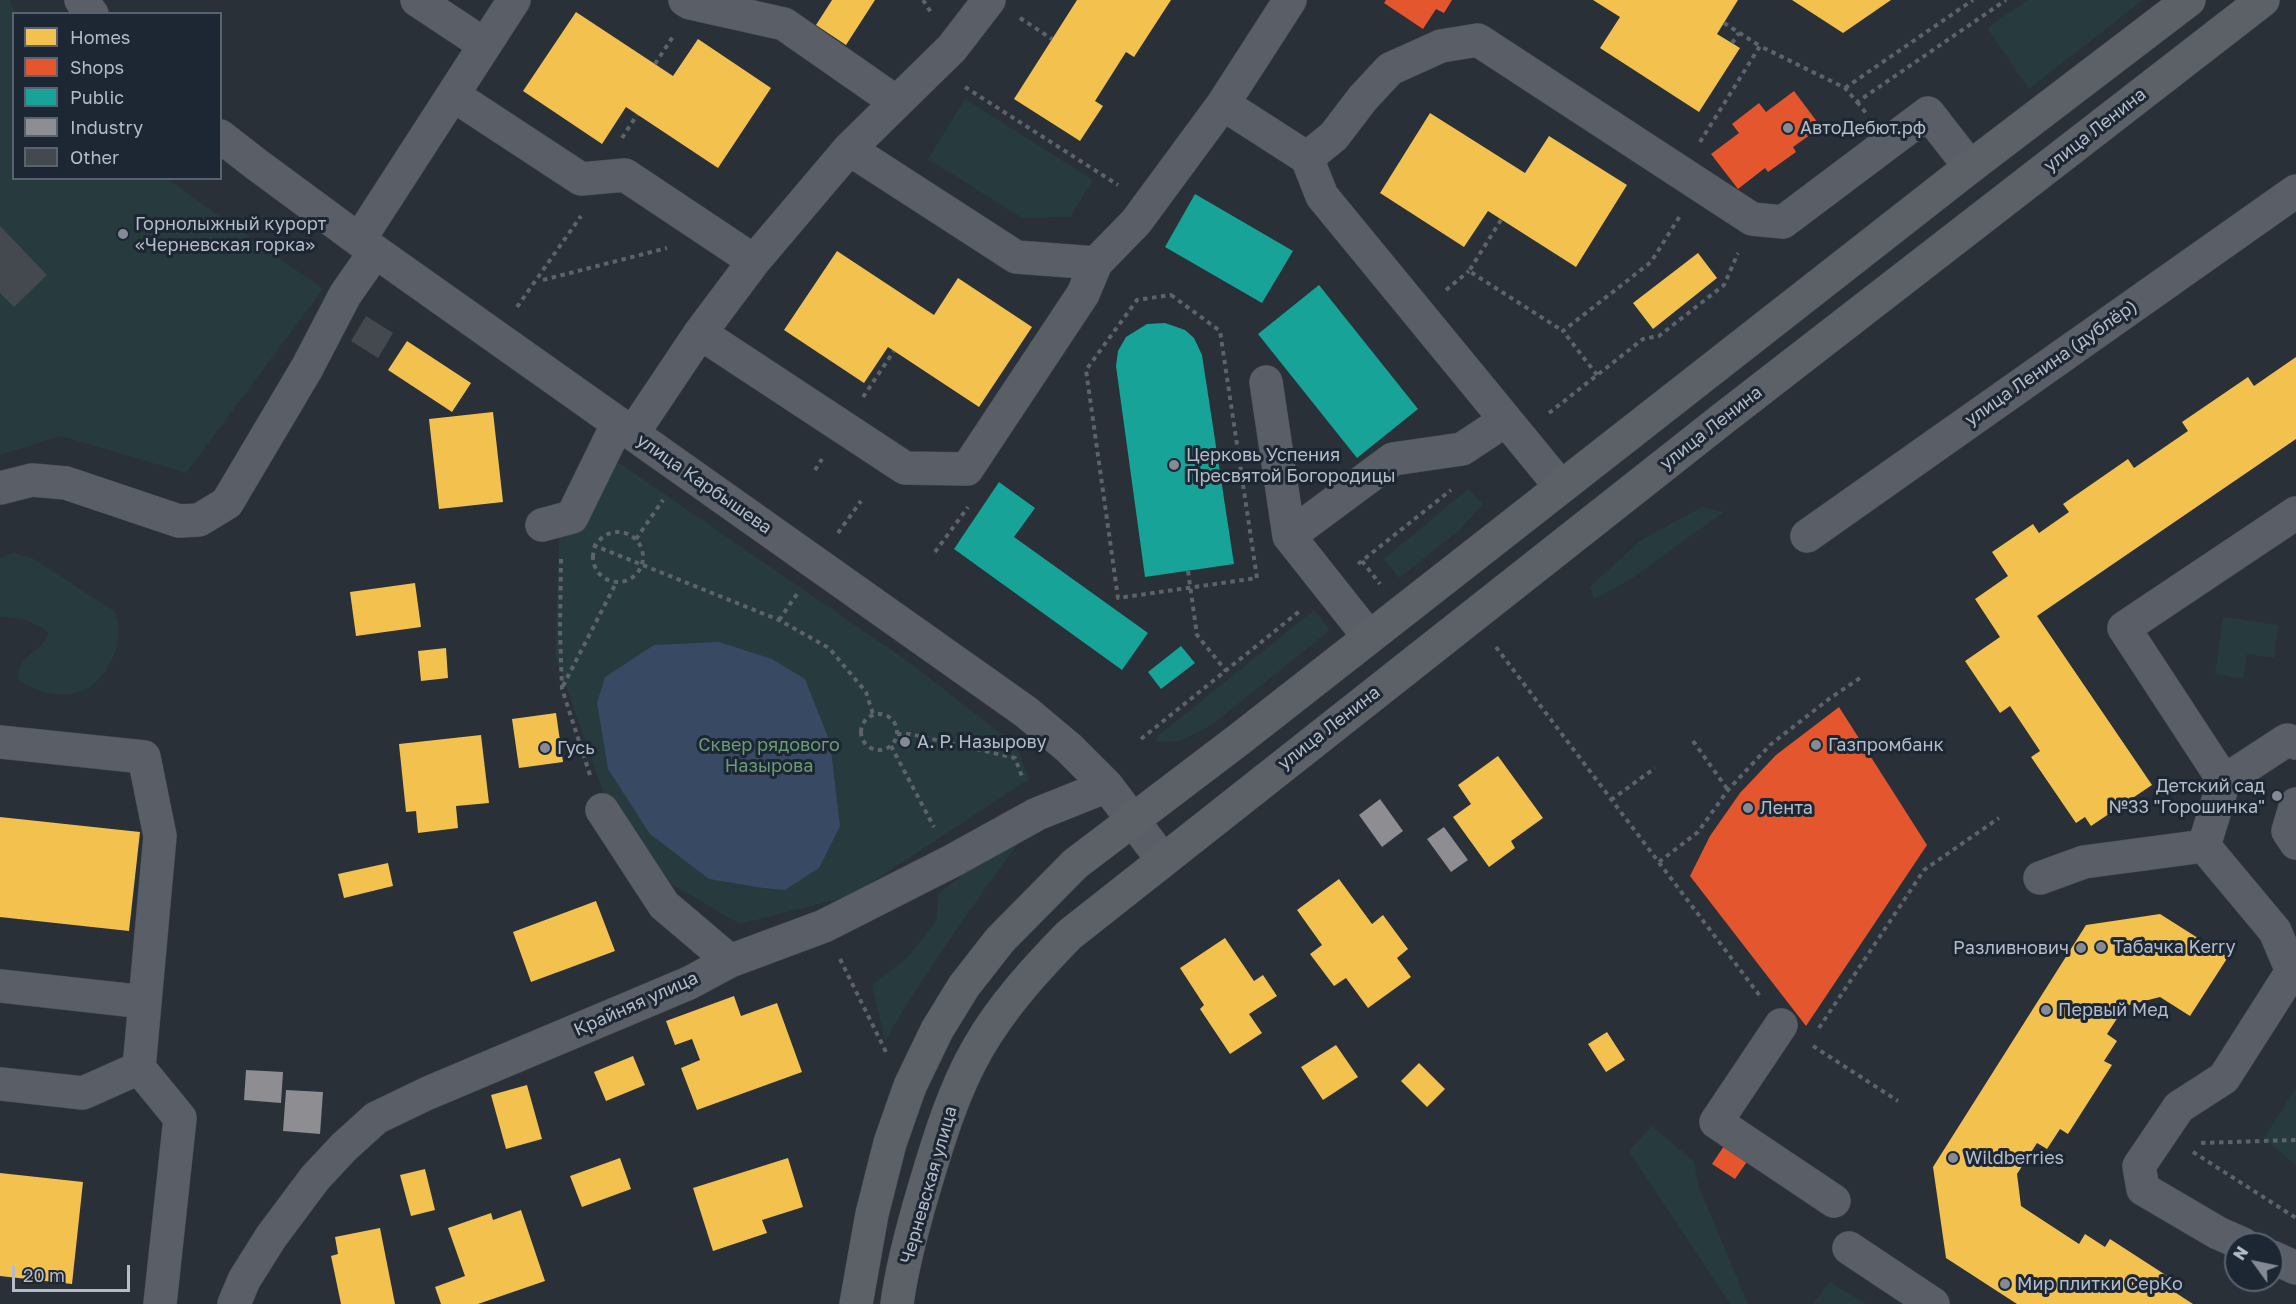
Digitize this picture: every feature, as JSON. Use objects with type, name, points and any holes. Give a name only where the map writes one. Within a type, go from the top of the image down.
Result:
[{"type":"main road","points":[[856,1304],[872,1214],[890,1143],[910,1086],[937,1030],[964,986],[1000,940],[1075,864],[1970,167],[2189,0]]},
{"type":"main road","name":"улица Ленина","points":[[1162,859],[1725,417],[2263,0]]},
{"type":"main road","name":"Черневская улица","points":[[897,1304],[915,1221],[936,1150],[954,1099],[977,1050],[1005,1005],[1069,935],[1162,859]]},
{"type":"street","points":[[81,0],[91,12]]},
{"type":"street","points":[[417,0],[484,45]]},
{"type":"street","points":[[0,488],[32,480],[66,483],[179,521],[199,519],[227,503],[307,368],[345,295],[367,246],[453,95],[514,0]]},
{"type":"street","points":[[685,0],[784,24],[896,102]]},
{"type":"street","points":[[557,521],[625,428],[754,261],[849,149],[952,48],[989,0]]},
{"type":"street","points":[[700,333],[905,468],[967,469],[1083,294],[1096,263],[1136,222],[1149,205],[1223,104],[1290,0]]},
{"type":"street","points":[[1307,158],[1334,136],[1363,98],[1390,69],[1441,46],[1478,40],[1752,219],[1783,222],[1928,113],[1970,167]]},
{"type":"street","points":[[453,95],[581,179],[625,175],[754,261]]},
{"type":"street","points":[[1223,104],[1307,158],[1322,196],[1561,487]]},
{"type":"street","name":"улица Карбышева","points":[[222,138],[367,246],[1026,712],[1070,747],[1107,786],[1162,859]]},
{"type":"street","points":[[849,149],[1016,257],[1096,263]]},
{"type":"street","name":"улица Ленина (дублёр)","points":[[1807,536],[2296,191]]},
{"type":"street","points":[[1266,382],[1289,536],[1369,637]]},
{"type":"street","points":[[1289,536],[1393,459],[1462,449],[1506,420]]},
{"type":"street","points":[[2224,781],[2124,628],[2296,513]]},
{"type":"street","points":[[2204,846],[2224,781],[2287,740],[2296,743]]},
{"type":"street","points":[[0,742],[144,758],[160,836],[139,1068],[180,1118],[160,1304]]},
{"type":"street","name":"Крайняя улица","points":[[234,1304],[244,1280],[271,1238],[309,1187],[344,1147],[376,1118],[428,1093],[689,983],[730,961],[824,926],[952,861],[1037,814],[1107,786]]},
{"type":"street","points":[[2296,804],[2288,831],[2296,843]]},
{"type":"street","points":[[602,810],[664,905],[730,961]]},
{"type":"street","points":[[2040,878],[2084,862],[2204,846]]},
{"type":"street","points":[[2204,846],[2275,931],[2292,971],[2224,1078],[2178,1107],[2172,1138],[2139,1166],[2143,1189],[2224,1236]]},
{"type":"street","points":[[0,986],[145,1002]]},
{"type":"street","points":[[1781,1025],[1716,1122],[1834,1201]]},
{"type":"street","points":[[0,1084],[83,1093],[139,1068]]},
{"type":"street","points":[[1849,1248],[1933,1304]]},
{"type":"path","points":[[1845,88],[1973,0]]},
{"type":"path","points":[[1724,23],[1760,46],[1845,88],[1857,102],[2006,0]]},
{"type":"path","points":[[1017,17],[1052,39]]},
{"type":"path","points":[[1732,43],[1739,33]]},
{"type":"path","points":[[1563,331],[1652,262],[1690,179],[1760,46]]},
{"type":"path","points":[[933,67],[1149,205]]},
{"type":"path","points":[[517,308],[585,211],[591,178]]},
{"type":"path","points":[[1502,220],[1469,271],[1563,331],[1596,375]]},
{"type":"path","points":[[543,280],[715,235]]},
{"type":"path","points":[[1171,295],[1220,331],[1257,578],[1191,588],[1118,598],[1086,370],[1137,300],[1171,295]]},
{"type":"path","points":[[815,470],[822,460]]},
{"type":"path","points":[[636,539],[683,469]]},
{"type":"path","points":[[935,552],[976,496],[967,469]]},
{"type":"path","points":[[838,533],[861,501]]},
{"type":"path","points":[[557,521],[594,547],[642,564],[779,620],[829,648],[866,692],[873,714]]},
{"type":"path","points":[[557,521],[561,539],[562,689],[602,810]]},
{"type":"path","points":[[611,532],[628,533],[636,539],[643,555],[642,564],[636,575],[629,580],[616,583],[603,578],[597,572],[592,555],[594,547],[603,536],[611,532]]},
{"type":"path","points":[[1362,561],[1386,592]]},
{"type":"path","points":[[1188,571],[1197,635],[1226,671]]},
{"type":"path","points":[[562,689],[616,583]]},
{"type":"path","points":[[779,620],[801,588]]},
{"type":"path","points":[[1496,647],[1781,1025],[1898,1101]]},
{"type":"path","points":[[1659,862],[1698,832],[1728,790],[1770,745],[1860,678]]},
{"type":"path","points":[[873,714],[884,714],[894,719],[897,734],[891,746],[881,750],[871,748],[862,741],[860,730],[864,720],[873,714]]},
{"type":"path","points":[[897,734],[910,734],[1016,758],[1037,814]]},
{"type":"path","points":[[1693,741],[1728,790]]},
{"type":"path","points":[[891,746],[952,861]]},
{"type":"path","points":[[1611,800],[1655,768]]},
{"type":"path","points":[[1809,1043],[1924,870],[1999,818]]},
{"type":"path","points":[[824,926],[888,1055]]},
{"type":"path","points":[[2172,1138],[2296,1140]]},
{"type":"path","points":[[2172,1138],[2296,1218]]},
{"type":"green space","name":"Горнолыжный курорт «Черневская горка»","points":[[0,0],[9,0],[16,12],[12,12],[12,180],[168,180],[323,289],[186,473],[61,436],[0,455]]},
{"type":"green space","points":[[2028,0],[2143,0],[2029,89],[1987,28]]},
{"type":"green space","points":[[965,99],[1093,180],[1070,217],[1022,218],[928,159]]},
{"type":"green space","name":"Сквер рядового Назырова","points":[[596,447],[907,661],[1016,745],[1029,779],[851,896],[740,924],[671,884],[608,806],[555,655],[560,516]]},
{"type":"green space","points":[[1468,489],[1483,504],[1459,530],[1399,578],[1384,559]]},
{"type":"green space","points":[[1702,507],[1724,512],[1628,581],[1594,599],[1590,587],[1641,540]]},
{"type":"green space","points":[[14,553],[32,558],[114,611],[119,631],[115,652],[108,668],[87,688],[61,695],[32,688],[18,679],[25,659],[40,646],[49,633],[26,620],[0,617],[0,558]]},
{"type":"green space","points":[[1314,610],[1330,630],[1213,724],[1181,741],[1156,742],[1159,735]]},
{"type":"green space","points":[[2223,617],[2278,625],[2274,658],[2247,654],[2243,679],[2215,674]]},
{"type":"green space","points":[[1019,831],[1022,838],[934,963],[885,1041],[872,985],[906,959],[936,922],[938,894]]},
{"type":"green space","points":[[2296,1088],[2296,1166],[2264,1138]]},
{"type":"green space","points":[[1651,1126],[1694,1161],[1698,1185],[1748,1304],[1730,1304],[1629,1151]]},
{"type":"green space","points":[[1830,1282],[1866,1304],[1813,1304]]},
{"type":"water","points":[[719,642],[772,659],[805,679],[830,742],[840,826],[819,868],[785,890],[709,879],[650,834],[608,769],[597,703],[605,677],[654,645]]},
{"type":"building: Homes","points":[[832,0],[875,0],[846,45],[816,25]]},
{"type":"building: Homes","points":[[1077,0],[1171,0],[1134,57],[1126,52],[1095,101],[1103,106],[1080,141],[1014,99]]},
{"type":"building: Homes","points":[[1593,0],[1738,0],[1717,34],[1740,48],[1699,112],[1600,48],[1620,17]]},
{"type":"building: Homes","points":[[1792,0],[1891,0],[1843,33]]},
{"type":"building: Homes","points":[[576,12],[673,76],[698,39],[771,88],[718,168],[626,107],[602,144],[523,91]]},
{"type":"building: Homes","points":[[1430,113],[1525,173],[1549,136],[1627,185],[1576,267],[1488,211],[1464,247],[1380,193]]},
{"type":"building: Homes","points":[[837,251],[934,315],[958,278],[1032,327],[979,407],[888,347],[864,383],[784,330]]},
{"type":"building: Homes","points":[[1698,253],[1717,278],[1653,329],[1633,303]]},
{"type":"building: Homes","points":[[407,341],[471,383],[452,412],[388,370]]},
{"type":"building: Homes","points":[[2296,357],[2296,439],[2037,616],[2152,785],[2091,826],[2085,817],[2076,823],[2031,757],[2040,751],[2010,706],[2000,713],[1965,661],[2000,637],[1975,599],[2008,576],[1992,552],[2033,524],[2039,533],[2069,512],[2063,504],[2128,459],[2134,468],[2188,431],[2182,422],[2248,377],[2254,386]]},
{"type":"building: Homes","points":[[493,412],[503,502],[439,509],[429,419]]},
{"type":"building: Homes","points":[[415,583],[421,627],[356,636],[350,592]]},
{"type":"building: Homes","points":[[446,648],[448,678],[421,681],[418,651]]},
{"type":"building: Homes","points":[[556,713],[563,762],[519,768],[512,719]]},
{"type":"building: Homes","points":[[481,735],[489,803],[456,806],[458,828],[418,833],[416,811],[406,812],[399,744]]},
{"type":"building: Homes","points":[[1498,756],[1543,818],[1511,841],[1515,848],[1489,867],[1453,817],[1471,804],[1458,785]]},
{"type":"building: Homes","points":[[0,817],[140,832],[129,931],[0,917]]},
{"type":"building: Homes","points":[[388,863],[393,886],[344,898],[338,874]]},
{"type":"building: Homes","points":[[1339,879],[1372,924],[1383,915],[1408,949],[1397,958],[1411,977],[1368,1008],[1346,978],[1334,986],[1310,954],[1322,945],[1297,910]]},
{"type":"building: Homes","points":[[596,901],[615,951],[531,982],[513,932]]},
{"type":"building: Homes","points":[[2160,914],[2228,957],[2190,1016],[2160,997],[2125,1006],[2107,1034],[2117,1041],[2104,1061],[2112,1065],[2068,1134],[2060,1129],[2047,1149],[2037,1143],[2017,1174],[2021,1206],[2079,1244],[2085,1234],[2105,1247],[2110,1239],[2178,1283],[2173,1291],[2193,1304],[2017,1304],[1946,1258],[1933,1167],[2086,925]]},
{"type":"building: Homes","points":[[1225,938],[1254,981],[1263,975],[1277,996],[1249,1014],[1262,1033],[1230,1054],[1200,1009],[1204,1005],[1180,968]]},
{"type":"building: Homes","points":[[734,996],[741,1016],[777,1003],[802,1072],[697,1110],[681,1068],[700,1060],[692,1039],[675,1045],[666,1021]]},
{"type":"building: Homes","points":[[1607,1032],[1625,1060],[1606,1072],[1588,1044]]},
{"type":"building: Homes","points":[[1336,1045],[1358,1077],[1323,1100],[1301,1067]]},
{"type":"building: Homes","points":[[633,1056],[645,1085],[606,1101],[594,1072]]},
{"type":"building: Homes","points":[[1419,1063],[1445,1089],[1427,1107],[1401,1081]]},
{"type":"building: Homes","points":[[527,1085],[542,1139],[506,1149],[491,1095]]},
{"type":"building: Homes","points":[[620,1158],[631,1189],[582,1207],[570,1176]]},
{"type":"building: Homes","points":[[788,1158],[803,1207],[762,1220],[767,1233],[713,1251],[693,1188]]},
{"type":"building: Homes","points":[[425,1169],[435,1210],[411,1216],[400,1175]]},
{"type":"building: Homes","points":[[0,1173],[83,1182],[72,1284],[0,1276]]},
{"type":"building: Homes","points":[[521,1210],[545,1281],[478,1304],[441,1304],[435,1287],[465,1276],[448,1228],[491,1213],[493,1220]]},
{"type":"building: Homes","points":[[380,1228],[395,1304],[341,1304],[331,1256],[338,1254],[335,1237]]},
{"type":"building: Shops","points":[[1386,0],[1452,0],[1444,13],[1436,9],[1423,29],[1384,3]]},
{"type":"building: Shops","points":[[1794,91],[1821,127],[1793,147],[1796,152],[1768,172],[1765,168],[1738,189],[1711,154],[1739,133],[1732,124],[1759,103],[1766,112]]},
{"type":"building: Shops","points":[[1839,707],[1927,845],[1806,1026],[1690,876],[1710,836],[1740,793],[1776,755]]},
{"type":"building: Shops","points":[[1730,1137],[1753,1153],[1735,1179],[1712,1164]]},
{"type":"building: Public","points":[[1195,194],[1293,251],[1262,303],[1165,247]]},
{"type":"building: Public","points":[[1319,285],[1418,409],[1357,458],[1258,334]]},
{"type":"building: Public","name":"Церковь Успения Пресвятой Богородицы","points":[[1165,323],[1185,330],[1194,338],[1202,355],[1234,564],[1145,577],[1116,366],[1118,351],[1126,337],[1147,324]]},
{"type":"building: Public","points":[[999,482],[1035,508],[1014,537],[1148,633],[1122,670],[954,549]]},
{"type":"building: Public","points":[[1181,646],[1195,663],[1161,689],[1148,672]]},
{"type":"building: Industry","points":[[1380,799],[1403,831],[1382,847],[1359,815]]},
{"type":"building: Industry","points":[[1444,827],[1468,860],[1451,872],[1427,839]]},
{"type":"building: Industry","points":[[246,1070],[283,1072],[281,1103],[244,1100]]},
{"type":"building: Industry","points":[[286,1090],[323,1092],[320,1134],[283,1131]]},
{"type":"building: Other","points":[[0,226],[47,275],[14,307],[0,293]]},
{"type":"building: Other","points":[[366,316],[393,333],[378,358],[351,341]]},
{"type":"place","name":"АвтоДебют.рф","points":[[1788,128]]},
{"type":"place","name":"Горнолыжный курорт «Черневская горка»","points":[[123,234]]},
{"type":"place","name":"Церковь Успения Пресвятой Богородицы","points":[[1174,465]]},
{"type":"place","name":"А. Р. Назырову","points":[[905,742]]},
{"type":"place","name":"Газпромбанк","points":[[1816,745]]},
{"type":"place","name":"Гусь","points":[[545,748]]},
{"type":"place","name":"Детский сад №33 \"Горошинка\"","points":[[2277,796]]},
{"type":"place","name":"Лента","points":[[1748,808]]},
{"type":"place","name":"Табачка Kerry","points":[[2101,947]]},
{"type":"place","name":"Разливнович","points":[[2081,948]]},
{"type":"place","name":"Первый Мед","points":[[2046,1010]]},
{"type":"place","name":"Wildberries","points":[[1953,1158]]},
{"type":"place","name":"Мир плитки СерКо","points":[[2005,1284]]}]
